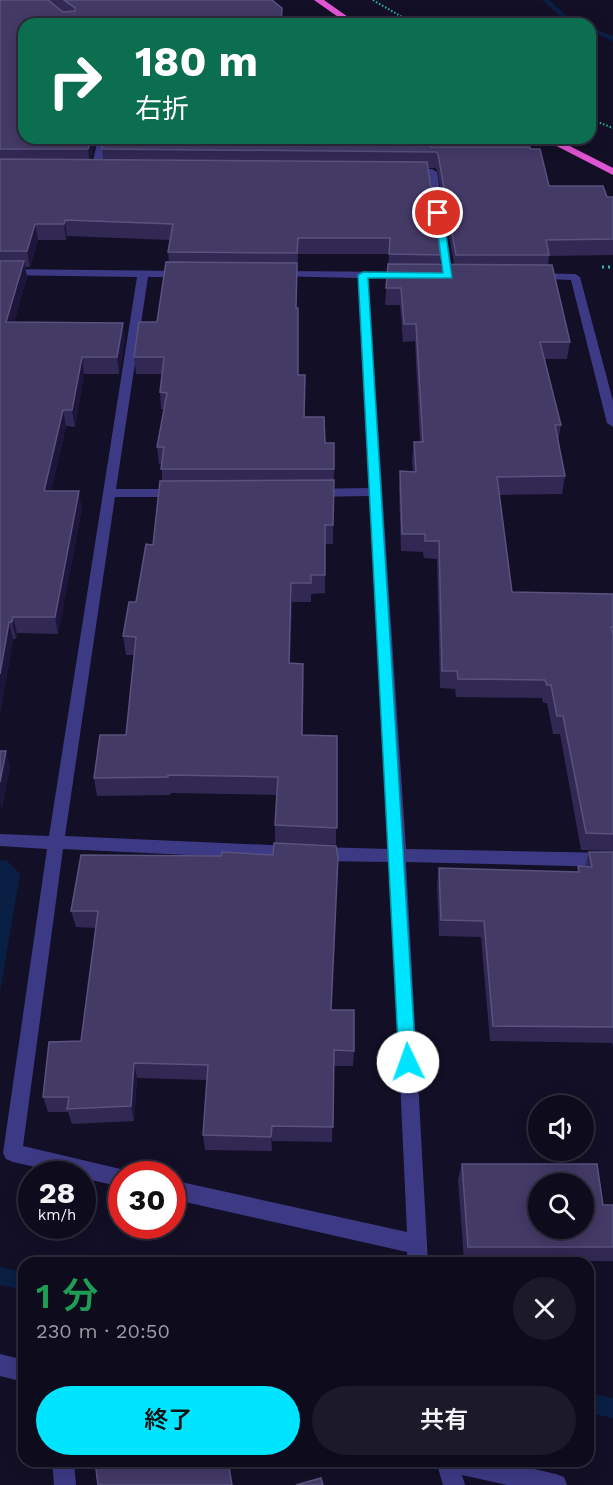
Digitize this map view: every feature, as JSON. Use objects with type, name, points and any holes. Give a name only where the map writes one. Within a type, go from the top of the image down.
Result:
[{"type":"highway","points":[[318,0],[345,18]]},
{"type":"highway","points":[[558,144],[613,172]]},
{"type":"street","points":[[100,144],[91,170],[108,170]]},
{"type":"street","points":[[396,171],[432,172],[443,276],[460,276]]},
{"type":"street","points":[[0,272],[189,274]]},
{"type":"street","points":[[108,1175],[13,1153],[56,842],[143,273]]},
{"type":"street","points":[[270,274],[416,275]]},
{"type":"street","points":[[186,1193],[417,1253],[398,857],[363,275]]},
{"type":"street","points":[[517,276],[574,277],[613,423]]},
{"type":"street","points":[[295,493],[376,492]]},
{"type":"street","points":[[110,493],[191,493]]},
{"type":"street","points":[[0,840],[398,857],[613,860]]},
{"type":"street","points":[[0,1365],[18,1370]]},
{"type":"street","points":[[64,1467],[66,1485]]},
{"type":"street","points":[[450,1467],[454,1485]]},
{"type":"street","points":[[475,1467],[556,1485]]},
{"type":"path","points":[[373,0],[404,18]]},
{"type":"path","points":[[596,121],[613,128]]},
{"type":"water","points":[[0,860],[7,861],[20,874],[0,992]]},
{"type":"building","points":[[0,0],[48,0],[63,12],[75,11],[75,8],[64,0],[272,0],[282,8],[281,18],[18,18],[18,144],[89,144],[88,149],[0,149]]},
{"type":"building","points":[[103,144],[431,144],[431,147],[530,147],[530,149],[540,149],[549,186],[603,186],[607,197],[613,197],[613,239],[546,240],[549,255],[456,255],[436,152],[102,149]]},
{"type":"building","points":[[0,159],[427,162],[441,255],[389,254],[390,238],[298,238],[297,253],[168,252],[173,224],[65,220],[64,224],[35,224],[27,251],[0,251]]},
{"type":"building","points":[[0,261],[24,261],[6,322],[123,323],[117,357],[82,357],[72,410],[63,410],[44,491],[79,491],[55,617],[13,617],[12,622],[9,622],[0,674]]},
{"type":"building","points":[[166,262],[297,263],[298,375],[305,375],[304,417],[324,417],[325,443],[334,443],[334,469],[161,469],[164,447],[157,447],[167,393],[160,392],[164,357],[134,357],[139,322],[157,322]]},
{"type":"building","points":[[388,264],[552,265],[570,342],[540,342],[561,425],[555,425],[565,476],[497,477],[512,592],[613,594],[613,627],[611,627],[613,634],[613,834],[586,833],[563,716],[557,716],[551,685],[547,685],[545,680],[458,679],[457,671],[442,671],[439,541],[425,541],[425,534],[402,534],[400,471],[416,472],[414,442],[423,442],[416,324],[404,324],[401,288],[386,288]]},
{"type":"building","points":[[334,480],[333,525],[325,525],[325,575],[311,575],[311,583],[291,583],[289,663],[303,664],[302,735],[337,736],[337,828],[275,825],[278,777],[168,775],[168,777],[94,778],[100,735],[126,735],[136,637],[123,636],[129,602],[136,602],[146,544],[153,545],[160,481]]},
{"type":"building","points":[[0,751],[6,751],[0,782]]},
{"type":"building","points":[[274,843],[336,846],[338,857],[331,1010],[354,1010],[354,1051],[334,1050],[333,1127],[272,1126],[271,1137],[203,1135],[208,1065],[134,1063],[131,1106],[67,1109],[69,1097],[43,1097],[49,1042],[81,1041],[98,911],[71,911],[81,855],[221,856],[222,852],[273,855]]},
{"type":"building","points":[[589,852],[613,852],[613,1027],[493,1026],[484,921],[441,920],[439,868],[579,872],[578,866],[592,867]]},
{"type":"building","points":[[462,1164],[597,1164],[603,1205],[613,1205],[613,1247],[468,1247]]},
{"type":"building","points":[[96,1467],[229,1467],[232,1485],[98,1485]]},
{"type":"building","points":[[321,1478],[323,1485],[296,1485]]},
{"type":"waterway","points":[[545,0],[566,18]]},
{"type":"waterway","points":[[596,32],[613,39]]},
{"type":"waterway","points":[[0,1276],[18,1280]]},
{"type":"waterway","points":[[594,1404],[613,1408]]},
{"type":"route","points":[[408,1062],[363,275],[448,276],[438,213]]}]
